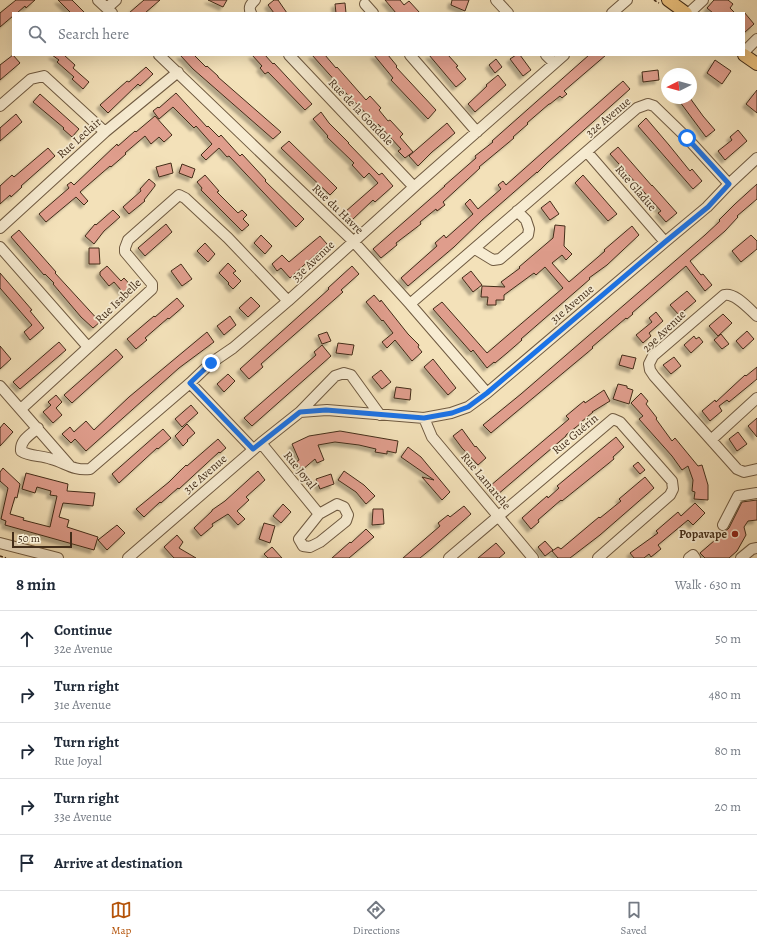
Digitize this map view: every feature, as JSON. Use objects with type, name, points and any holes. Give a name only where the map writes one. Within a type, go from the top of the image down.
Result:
[{"type":"main road","points":[[668,0],[686,12]]},
{"type":"main road","points":[[745,54],[757,64]]},
{"type":"street","points":[[98,0],[109,11],[116,0]]},
{"type":"street","points":[[250,12],[249,10],[250,5],[255,0]]},
{"type":"street","points":[[496,0],[507,12]]},
{"type":"street","points":[[613,12],[627,0]]},
{"type":"street","points":[[689,12],[703,0]]},
{"type":"street","points":[[365,4],[372,12]]},
{"type":"street","points":[[745,52],[757,39]]},
{"type":"street","name":"Rue du Havre","points":[[160,56],[353,241],[487,393]]},
{"type":"street","name":"Rue de la Gondole","points":[[290,56],[414,186]]},
{"type":"street","points":[[411,56],[478,132]]},
{"type":"street","points":[[547,56],[554,64]]},
{"type":"street","name":"33e Avenue","points":[[38,428],[24,439],[20,445],[21,451],[26,454],[50,458],[80,470],[90,469],[190,383],[211,363],[233,348],[288,301],[414,186],[478,132],[563,56]]},
{"type":"street","name":"Rue Leclair","points":[[0,228],[105,132],[178,72]]},
{"type":"street","points":[[0,106],[31,79],[44,76],[105,132]]},
{"type":"street","name":"32e Avenue","points":[[410,304],[637,108],[648,104],[654,106],[687,138],[729,184]]},
{"type":"street","name":"Rue Gladue","points":[[587,152],[665,242]]},
{"type":"street","name":"31e Avenue","points":[[300,412],[326,410],[424,418],[452,413],[468,407],[487,393],[708,207],[729,184],[757,158]]},
{"type":"street","name":"Rue Isabelle","points":[[21,409],[152,290],[152,284],[125,252],[125,248],[128,240],[179,195],[185,198],[228,238],[288,301]]},
{"type":"street","points":[[475,249],[493,260],[500,259],[528,235],[530,229],[526,220],[517,211]]},
{"type":"street","points":[[0,247],[88,347]]},
{"type":"street","name":"29e Avenue","points":[[711,440],[652,373],[649,367],[649,361],[724,295],[730,295],[735,298],[757,316]]},
{"type":"street","name":"31e Avenue","points":[[128,558],[257,446],[300,412],[335,376],[344,373],[351,375],[380,415]]},
{"type":"street","name":"Rue Joyal","points":[[190,383],[257,446],[319,514]]},
{"type":"street","points":[[0,386],[71,467]]},
{"type":"street","points":[[757,398],[711,440],[739,471],[744,472],[757,469]]},
{"type":"street","name":"Rue Lamarche","points":[[424,418],[432,437],[533,558]]},
{"type":"street","name":"Rue Guérin","points":[[449,558],[613,419],[620,422],[672,481],[673,489],[670,496],[610,554]]},
{"type":"street","points":[[723,525],[738,496],[757,493]]},
{"type":"street","points":[[337,504],[344,507],[348,515],[346,521],[320,542],[310,547],[303,546],[299,539],[319,514],[337,504]]},
{"type":"street","points":[[0,543],[58,558]]},
{"type":"street","points":[[741,558],[752,549],[757,548]]},
{"type":"street","points":[[598,558],[610,554]]},
{"type":"street","points":[[689,558],[693,555],[695,558]]},
{"type":"path","points":[[0,556],[6,558]]},
{"type":"building","points":[[16,0],[35,0],[26,8],[25,6],[18,12],[12,12],[12,17],[0,27],[0,13]]},
{"type":"building","points":[[58,0],[72,0],[84,12],[70,12]]},
{"type":"building","points":[[144,0],[160,0],[146,12],[130,12]]},
{"type":"building","points":[[208,0],[227,0],[223,7]]},
{"type":"building","points":[[274,0],[278,0],[286,12],[273,12],[268,5]]},
{"type":"building","points":[[385,0],[400,0],[404,5],[409,1],[419,12],[395,12]]},
{"type":"building","points":[[452,0],[469,0],[465,11],[451,5]]},
{"type":"building","points":[[714,0],[728,0],[733,4],[730,8],[734,12],[712,12],[707,8]]},
{"type":"building","points":[[345,3],[346,12],[336,12],[335,4]]},
{"type":"building","points":[[745,13],[754,24],[745,32]]},
{"type":"building","points":[[12,56],[20,63],[0,80],[0,65]]},
{"type":"building","points":[[53,56],[65,56],[75,65],[73,68],[89,82],[83,89],[72,79],[74,77],[57,62],[59,60]]},
{"type":"building","points":[[181,56],[195,56],[281,132],[273,139],[193,69]]},
{"type":"building","points":[[253,56],[266,56],[312,104],[305,110],[268,72],[265,74],[260,68],[262,66]]},
{"type":"building","points":[[313,56],[326,56],[366,100],[370,96],[381,108],[379,110],[388,121],[390,120],[403,134],[400,137],[413,152],[405,158],[398,151],[401,149],[378,124],[377,125]]},
{"type":"building","points":[[375,56],[389,56],[397,66],[396,67],[436,110],[428,119],[391,80],[393,78]]},
{"type":"building","points":[[430,56],[449,56],[458,66],[456,67],[466,79],[456,87]]},
{"type":"building","points":[[514,56],[521,56],[531,70],[523,76],[510,59]]},
{"type":"building","points":[[588,56],[605,56],[564,91],[567,94],[562,98],[560,96],[549,104],[527,123],[528,124],[513,137],[514,138],[479,167],[480,168],[443,202],[445,205],[437,211],[436,209],[420,222],[421,224],[396,243],[397,245],[381,258],[373,249],[476,158],[475,156],[493,142],[492,141]]},
{"type":"building","points":[[496,59],[502,67],[495,73],[489,65]]},
{"type":"building","points":[[715,60],[731,71],[722,84],[707,73]]},
{"type":"building","points":[[146,67],[153,74],[140,86],[138,84],[108,113],[100,105],[127,81],[129,82]]},
{"type":"building","points":[[658,70],[659,80],[643,82],[642,72]]},
{"type":"building","points":[[498,75],[506,85],[475,112],[468,104]]},
{"type":"building","points":[[623,81],[630,89],[537,173],[482,220],[454,247],[408,286],[401,278],[437,246],[435,243],[444,235],[446,238],[473,214],[465,204],[470,199],[478,209],[501,189],[498,185],[503,181],[506,185]]},
{"type":"building","points":[[757,90],[757,113],[746,104]]},
{"type":"building","points":[[176,93],[207,127],[208,126],[219,137],[221,135],[240,156],[242,154],[266,180],[265,181],[304,219],[296,227],[229,156],[227,157],[219,148],[206,160],[201,155],[212,144],[196,126],[194,128],[173,107],[159,119],[153,111],[158,107],[159,108]]},
{"type":"building","points":[[40,94],[79,129],[72,137],[63,129],[64,128],[33,102]]},
{"type":"building","points":[[681,104],[694,104],[715,130],[706,137]]},
{"type":"building","points":[[321,112],[329,123],[379,175],[382,173],[393,186],[375,202],[373,200],[352,220],[345,212],[378,183],[369,173],[364,178],[352,165],[354,163],[327,137],[328,136],[313,119]]},
{"type":"building","points":[[16,114],[22,122],[0,141],[0,128]]},
{"type":"building","points":[[155,116],[172,135],[164,142],[159,137],[151,144],[145,136],[111,167],[110,166],[80,192],[88,201],[84,205],[76,197],[46,222],[39,214],[69,188],[67,185],[71,182],[74,185],[117,144],[118,146]]},
{"type":"building","points":[[646,118],[690,171],[692,169],[702,181],[693,189],[638,126]]},
{"type":"building","points":[[447,123],[455,133],[418,166],[409,156]]},
{"type":"building","points":[[738,130],[747,141],[725,160],[718,151],[732,140],[730,137]]},
{"type":"building","points":[[289,141],[337,188],[330,195],[281,148]]},
{"type":"building","points":[[618,147],[677,213],[666,222],[658,213],[661,211],[610,154]]},
{"type":"building","points":[[48,148],[55,156],[21,186],[22,187],[11,197],[10,195],[0,204],[0,186],[12,175],[14,177]]},
{"type":"building","points":[[171,163],[173,173],[159,177],[156,167]]},
{"type":"building","points":[[182,164],[195,169],[192,178],[179,173]]},
{"type":"building","points":[[205,175],[219,191],[217,192],[238,213],[242,210],[247,215],[243,219],[249,225],[242,231],[201,190],[202,188],[197,182]]},
{"type":"building","points":[[583,175],[617,214],[608,221],[575,183]]},
{"type":"building","points":[[149,179],[155,184],[155,186],[144,200],[145,201],[129,214],[123,207],[141,191],[140,189]]},
{"type":"building","points":[[757,184],[757,199],[737,216],[738,217],[725,231],[690,261],[701,275],[703,274],[712,285],[705,291],[686,266],[632,313],[633,314],[627,319],[626,318],[592,347],[593,348],[491,433],[483,425],[705,235]]},
{"type":"building","points":[[550,201],[559,214],[550,220],[541,208]]},
{"type":"building","points":[[113,210],[120,217],[104,231],[94,244],[85,236],[95,224],[96,225]]},
{"type":"building","points":[[166,224],[172,232],[145,256],[138,248]]},
{"type":"building","points":[[555,225],[565,226],[564,246],[572,254],[566,260],[562,255],[552,263],[569,282],[632,226],[639,235],[607,265],[589,278],[590,279],[521,339],[522,340],[487,368],[473,350],[471,352],[433,309],[442,302],[487,353],[563,288],[545,267],[536,275],[534,273],[504,295],[504,300],[496,300],[496,305],[487,305],[488,297],[481,297],[482,286],[505,287],[501,282],[520,268],[519,267],[553,238]]},
{"type":"building","points":[[19,230],[56,272],[55,273],[100,322],[93,328],[81,317],[53,284],[54,283],[45,274],[44,275],[11,237]]},
{"type":"building","points":[[261,235],[272,246],[265,254],[254,243]]},
{"type":"building","points":[[751,235],[757,241],[757,249],[741,262],[732,251]]},
{"type":"building","points":[[320,236],[327,244],[290,278],[281,268],[277,271],[272,264],[282,255],[289,262]]},
{"type":"building","points":[[205,243],[215,254],[208,262],[197,251]]},
{"type":"building","points":[[89,248],[99,248],[100,264],[89,264]]},
{"type":"building","points":[[228,263],[236,271],[233,273],[241,281],[233,289],[219,273]]},
{"type":"building","points":[[181,264],[192,279],[182,286],[171,271]]},
{"type":"building","points":[[107,266],[121,281],[124,278],[135,290],[127,297],[114,282],[109,286],[100,275],[100,272]]},
{"type":"building","points":[[352,266],[359,274],[341,290],[343,292],[261,364],[263,367],[249,379],[240,369],[329,289],[328,288]]},
{"type":"building","points":[[471,271],[482,285],[473,292],[462,278]]},
{"type":"building","points":[[0,273],[32,310],[30,311],[44,328],[30,340],[24,332],[32,325],[0,288]]},
{"type":"building","points":[[687,291],[696,301],[679,315],[670,305]]},
{"type":"building","points":[[374,295],[380,302],[381,300],[408,334],[419,345],[418,347],[422,352],[412,361],[395,340],[387,348],[382,342],[393,333],[366,302]]},
{"type":"building","points":[[251,297],[260,306],[248,317],[239,308]]},
{"type":"building","points":[[177,298],[184,306],[145,338],[147,340],[136,349],[127,339]]},
{"type":"building","points":[[656,312],[663,321],[649,333],[651,336],[643,343],[636,335],[652,322],[649,318]]},
{"type":"building","points":[[723,314],[732,323],[718,336],[709,326]]},
{"type":"building","points":[[230,316],[236,325],[224,335],[217,326]]},
{"type":"building","points":[[747,331],[754,339],[743,349],[736,341]]},
{"type":"building","points":[[207,332],[214,342],[179,368],[86,451],[75,439],[71,443],[62,434],[70,427],[74,432],[86,421],[94,430],[129,397]]},
{"type":"building","points":[[327,332],[331,341],[322,344],[318,335]]},
{"type":"building","points":[[721,334],[729,344],[722,349],[714,340]]},
{"type":"building","points":[[694,336],[696,339],[699,337],[703,342],[691,353],[684,345]]},
{"type":"building","points":[[59,342],[66,350],[20,389],[13,382]]},
{"type":"building","points":[[338,343],[354,345],[352,355],[336,353]]},
{"type":"building","points":[[322,345],[331,356],[252,426],[244,418],[316,355],[314,352]]},
{"type":"building","points":[[0,346],[11,359],[0,369]]},
{"type":"building","points":[[116,349],[123,357],[72,403],[64,395]]},
{"type":"building","points":[[622,355],[636,358],[633,369],[619,365]]},
{"type":"building","points":[[674,357],[681,366],[671,374],[663,365]]},
{"type":"building","points":[[433,359],[456,388],[448,395],[424,367]]},
{"type":"building","points":[[757,367],[757,379],[729,402],[727,400],[719,406],[722,411],[710,421],[702,411],[715,400],[716,402],[745,375],[746,376]]},
{"type":"building","points":[[381,370],[391,382],[382,389],[372,377]]},
{"type":"building","points":[[228,374],[235,381],[224,392],[217,384]]},
{"type":"building","points":[[618,384],[627,386],[627,388],[633,390],[629,404],[613,399]]},
{"type":"building","points":[[396,387],[411,389],[410,400],[394,398]]},
{"type":"building","points":[[604,390],[610,401],[592,412],[497,495],[490,486],[569,419],[566,416],[584,401],[585,403]]},
{"type":"building","points":[[641,393],[648,401],[646,404],[672,441],[675,438],[698,466],[702,465],[708,485],[708,500],[694,499],[695,492],[692,491],[693,480],[688,466],[682,470],[672,456],[639,419],[643,416],[631,403]]},
{"type":"building","points":[[56,395],[62,402],[56,408],[62,415],[53,423],[43,412],[51,405],[48,402]]},
{"type":"building","points":[[191,405],[198,413],[182,427],[175,419]]},
{"type":"building","points":[[757,418],[757,437],[748,426]]},
{"type":"building","points":[[4,423],[13,432],[0,446],[0,428]]},
{"type":"building","points":[[187,424],[195,433],[183,446],[175,436]]},
{"type":"building","points":[[163,429],[171,438],[158,449],[157,448],[119,483],[112,474]]},
{"type":"building","points":[[462,429],[475,447],[476,446],[486,458],[478,465],[453,436]]},
{"type":"building","points":[[340,431],[398,441],[396,453],[387,451],[387,454],[375,452],[376,449],[335,442],[318,445],[324,460],[317,463],[315,459],[302,470],[296,462],[299,460],[292,444],[309,436]]},
{"type":"building","points":[[738,432],[747,444],[737,451],[729,439]]},
{"type":"building","points":[[616,437],[624,447],[613,457],[614,459],[562,501],[561,500],[538,520],[539,522],[531,529],[522,518],[547,496],[548,498],[559,488],[557,486]]},
{"type":"building","points":[[218,439],[226,448],[220,453],[219,452],[179,489],[178,488],[161,503],[160,502],[144,517],[136,509],[169,482],[186,465],[187,466]]},
{"type":"building","points":[[408,447],[421,457],[450,492],[442,500],[422,477],[434,480],[401,457]]},
{"type":"building","points":[[638,462],[645,470],[640,474],[633,466]]},
{"type":"building","points":[[3,468],[20,484],[17,498],[15,497],[10,514],[24,518],[23,520],[50,527],[57,496],[50,495],[51,491],[37,487],[35,493],[22,489],[26,473],[68,484],[67,491],[95,493],[93,506],[63,503],[59,517],[69,520],[67,527],[98,537],[94,550],[5,525],[6,521],[1,519],[8,488],[0,481],[0,472]]},
{"type":"building","points":[[258,471],[265,480],[246,497],[249,500],[237,511],[245,519],[238,525],[228,514],[212,524],[213,526],[201,536],[194,528],[212,510],[225,501]]},
{"type":"building","points":[[344,471],[364,485],[375,496],[366,504],[356,492],[338,480]]},
{"type":"building","points":[[331,474],[334,484],[320,489],[316,479]]},
{"type":"building","points":[[645,477],[654,488],[600,535],[570,558],[558,558],[552,551],[558,547],[561,549],[599,517],[600,518],[621,501],[619,499]]},
{"type":"building","points":[[757,500],[757,520],[748,521],[744,527],[746,535],[737,551],[729,558],[705,558],[700,553],[729,528],[742,502]]},
{"type":"building","points":[[695,503],[705,513],[693,525],[688,520],[658,545],[661,549],[651,557],[649,554],[644,558],[634,558],[630,553],[658,533],[656,531],[678,512],[681,516]]},
{"type":"building","points":[[283,504],[291,512],[281,523],[273,516]]},
{"type":"building","points":[[464,506],[471,514],[431,549],[420,558],[403,558],[440,526],[438,523],[448,515],[450,517]]},
{"type":"building","points":[[373,509],[383,509],[384,524],[372,525]]},
{"type":"building","points":[[264,523],[275,526],[270,543],[259,539]]},
{"type":"building","points":[[117,525],[125,533],[107,550],[98,540]]},
{"type":"building","points":[[366,529],[374,537],[349,558],[332,558],[350,542],[351,543]]},
{"type":"building","points":[[177,535],[183,542],[179,548],[196,558],[174,558],[164,547]]},
{"type":"building","points":[[545,541],[553,550],[545,556],[538,547]]},
{"type":"building","points":[[496,543],[505,553],[499,558],[478,558]]},
{"type":"building","points":[[272,547],[282,558],[268,558],[264,554]]},
{"type":"place","name":"Popavape","points":[[735,534]]},
{"type":"route","points":[[211,363],[190,383],[253,449],[300,412],[326,410],[424,418],[452,413],[468,407],[487,393],[708,207],[729,184],[687,138]]}]
